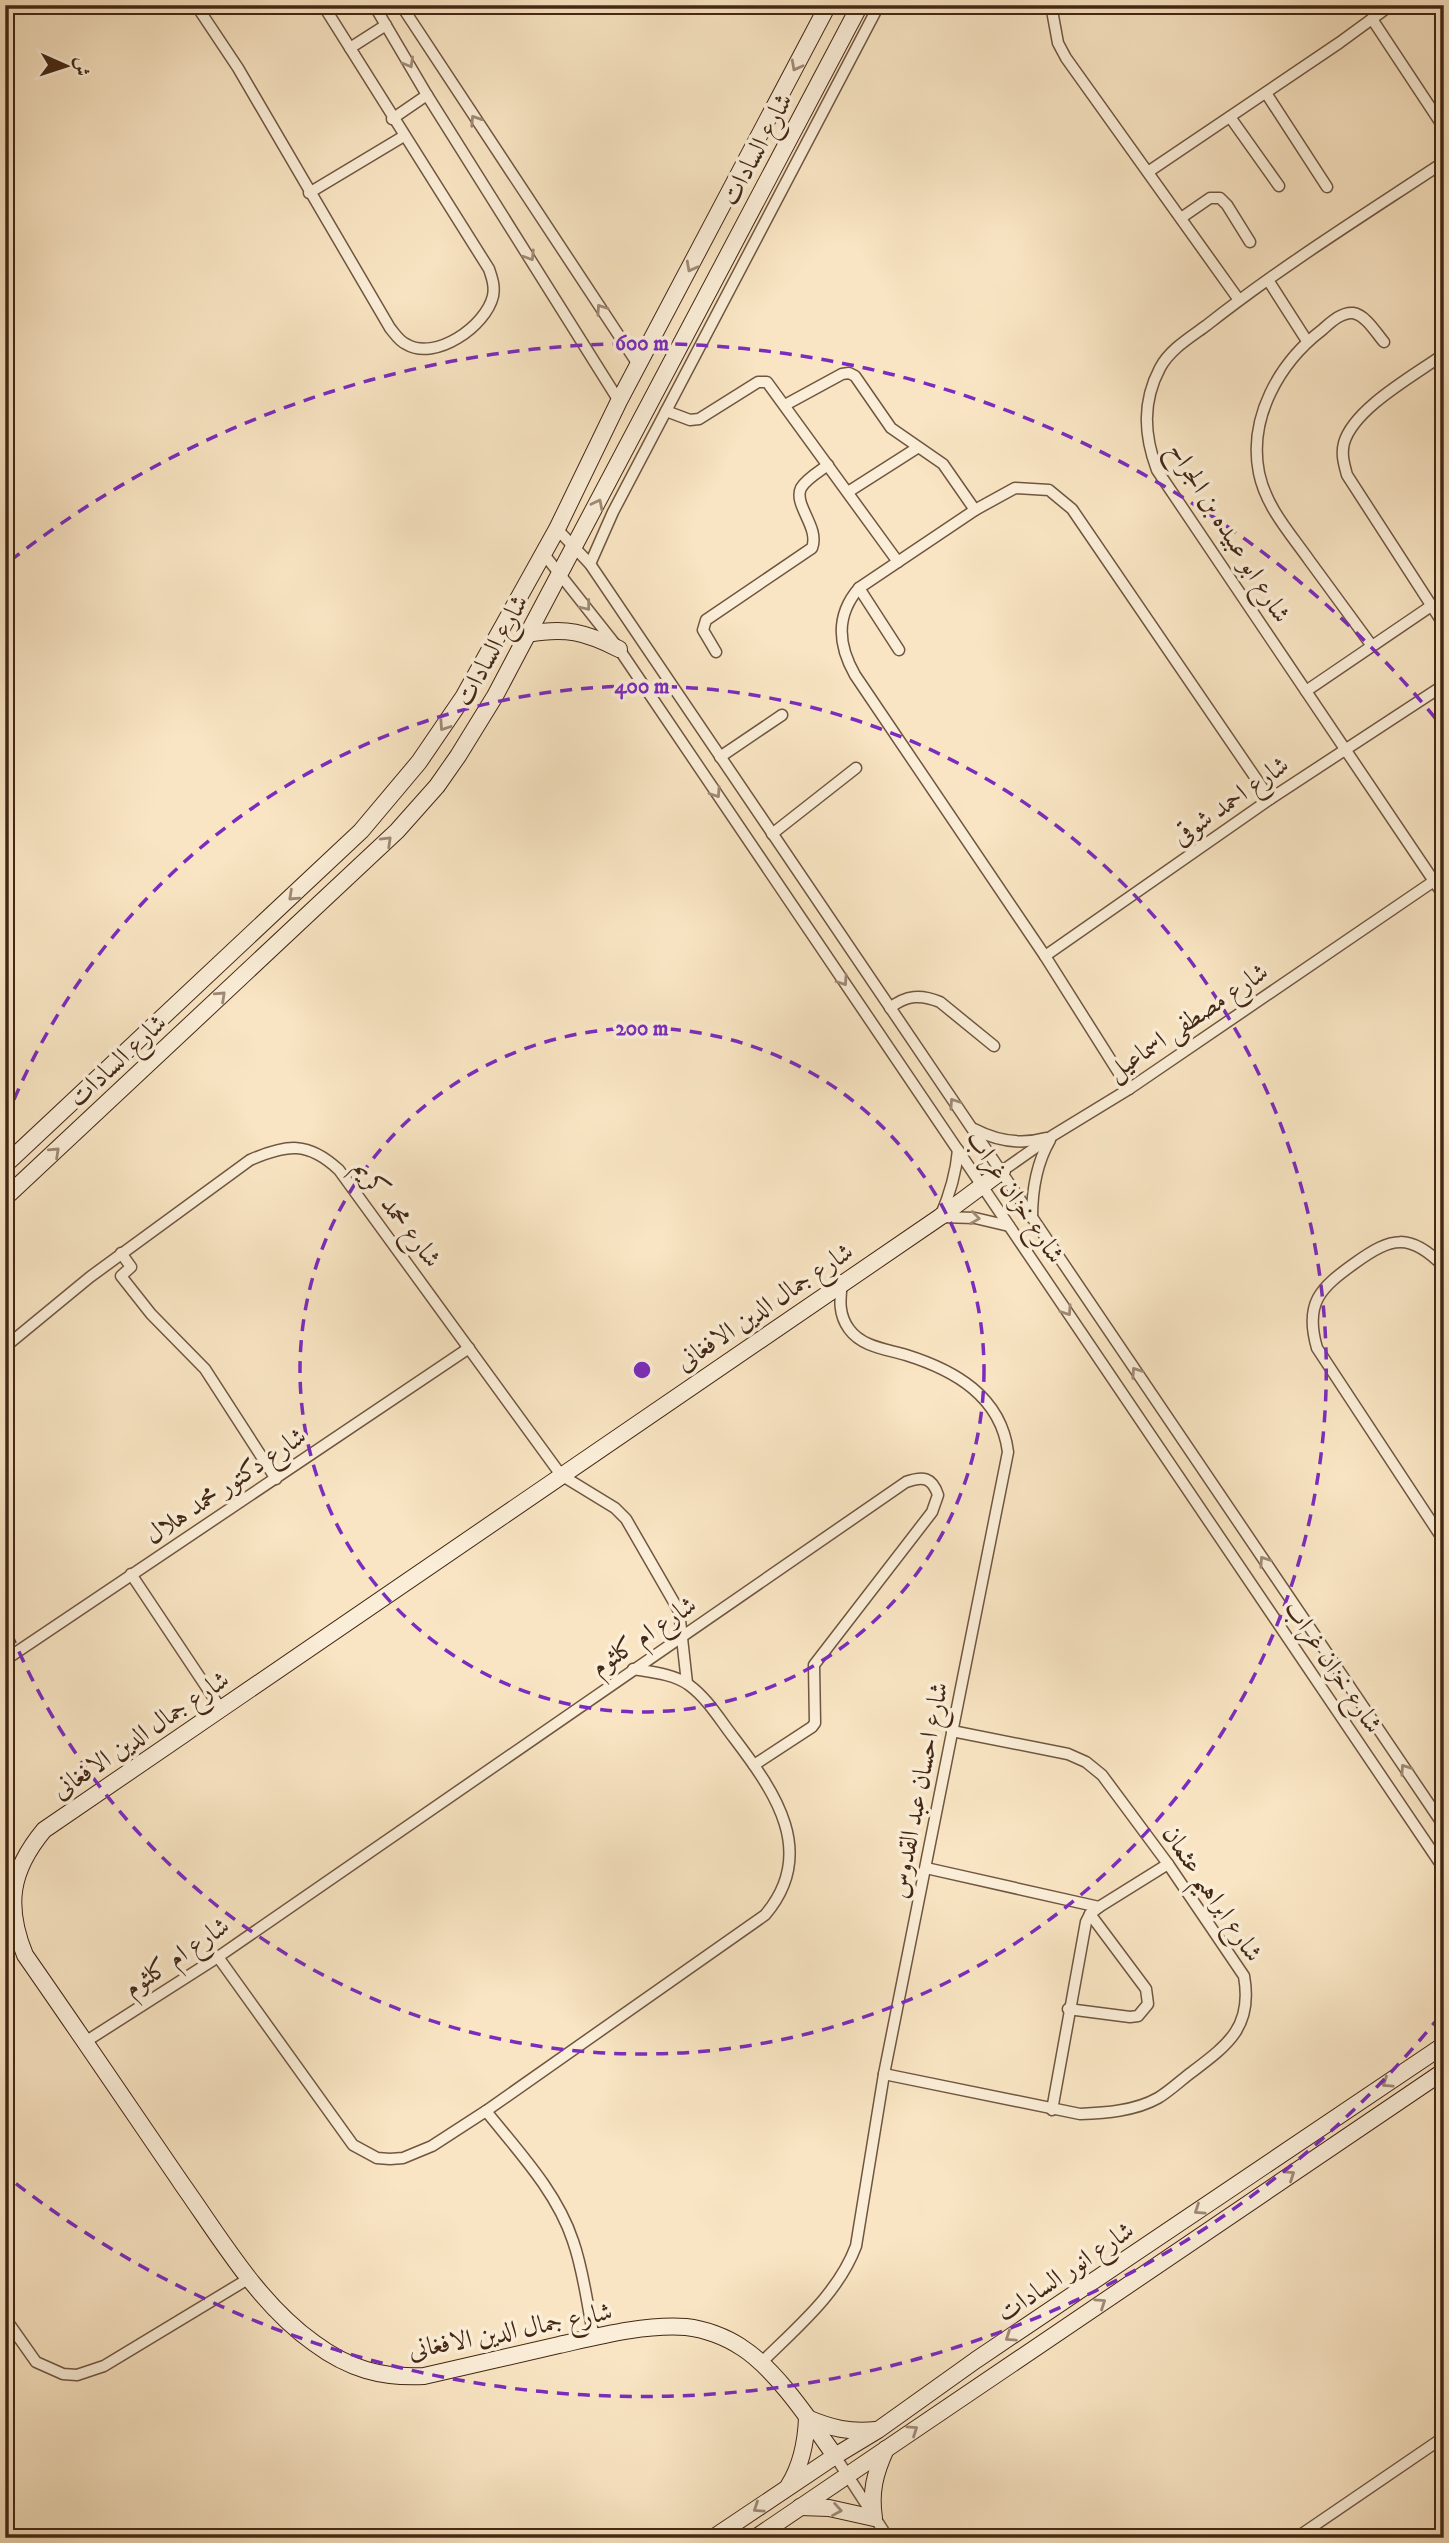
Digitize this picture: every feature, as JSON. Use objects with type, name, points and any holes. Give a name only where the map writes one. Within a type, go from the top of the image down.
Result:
[{"type":"street","points":[[196,5],[238,68],[309,192],[398,337],[406,345],[429,349],[457,339],[471,329],[489,308],[494,295],[494,282],[489,269],[323,5]]},
{"type":"street","points":[[374,5],[427,95],[619,401]]},
{"type":"street","points":[[401,5],[639,366]]},
{"type":"street","name":"شارع السادات","points":[[5,1165],[360,831],[397,790],[440,732],[464,696],[557,529],[619,401],[828,5]]},
{"type":"street","name":"شارع السادات","points":[[5,1198],[397,831],[437,786],[458,756],[561,574],[860,5]]},
{"type":"street","points":[[590,564],[613,512],[879,5]]},
{"type":"street","points":[[1051,5],[1058,43],[1066,58],[1239,300]]},
{"type":"street","points":[[1148,172],[1391,5]]},
{"type":"street","points":[[1372,19],[1444,128]]},
{"type":"street","points":[[349,48],[386,25]]},
{"type":"street","points":[[1266,93],[1326,187]]},
{"type":"street","points":[[392,118],[427,95]]},
{"type":"street","points":[[1230,117],[1279,186]]},
{"type":"street","points":[[309,192],[404,136]]},
{"type":"street","name":"شارع ابو عبيده بن الجراح","points":[[1444,162],[1239,300],[1173,351],[1161,365],[1147,402],[1145,423],[1157,470],[1444,896]]},
{"type":"street","points":[[1181,219],[1210,198],[1220,198],[1250,242]]},
{"type":"street","points":[[1268,280],[1307,341]]},
{"type":"street","points":[[1372,646],[1276,515],[1259,475],[1256,449],[1260,420],[1282,371],[1307,341],[1341,316],[1352,313],[1362,317],[1384,342]]},
{"type":"street","points":[[1444,354],[1364,411],[1344,443],[1343,458],[1347,475],[1444,625]]},
{"type":"street","points":[[785,405],[842,374],[855,376],[891,428],[937,458],[975,510]]},
{"type":"street","points":[[666,411],[695,420],[763,381],[767,382],[898,562]]},
{"type":"street","points":[[848,492],[918,448]]},
{"type":"street","points":[[716,652],[703,630],[706,620],[812,548],[813,533],[800,491],[803,485],[828,465]]},
{"type":"street","points":[[1129,1089],[1045,956],[846,659],[841,625],[850,598],[859,588],[975,510],[1015,488],[1049,490],[1072,509],[1270,799]]},
{"type":"street","name":"شارع خزان غراب","points":[[557,529],[590,564],[1444,1826]]},
{"type":"street","name":"شارع خزان غراب","points":[[543,553],[619,649],[1444,1870]]},
{"type":"street","points":[[859,588],[899,650]]},
{"type":"street","points":[[1306,691],[1431,606]]},
{"type":"street","points":[[528,634],[570,630],[598,638],[619,649]]},
{"type":"street","name":"شارع احمد شوقى","points":[[1045,956],[1270,799],[1444,685]]},
{"type":"street","points":[[720,757],[782,715]]},
{"type":"street","points":[[772,834],[856,768]]},
{"type":"street","name":"شارع مصطفى اسماعيل","points":[[1002,1171],[1052,1136],[1129,1089],[1434,881]]},
{"type":"street","points":[[890,1008],[904,999],[930,998],[940,1002],[994,1046]]},
{"type":"street","points":[[970,1127],[987,1136],[1019,1142],[1052,1136]]},
{"type":"street","points":[[1032,1218],[1034,1182],[1041,1155],[1052,1136]]},
{"type":"street","name":"شارع محمد كريم","points":[[5,1347],[47,1310],[121,1253],[250,1160],[275,1149],[304,1148],[327,1159],[339,1170],[561,1475]]},
{"type":"street","points":[[958,1150],[956,1173],[940,1217],[975,1218],[1009,1226]]},
{"type":"street","name":"شارع جمال الدين الافغانى","points":[[888,2538],[835,2456],[761,2363],[741,2347],[717,2335],[688,2328],[660,2328],[594,2337],[424,2376],[397,2377],[348,2363],[313,2343],[248,2279],[25,1955],[16,1934],[12,1912],[13,1889],[29,1847],[44,1830],[940,1217],[1002,1171]]},
{"type":"street","points":[[1444,1267],[1427,1251],[1412,1244],[1395,1242],[1379,1245],[1326,1284],[1319,1295],[1312,1322],[1317,1348],[1444,1541]]},
{"type":"street","points":[[121,1253],[131,1267],[121,1276],[170,1336],[205,1369],[276,1479]]},
{"type":"street","name":"شارع احسان عبد القدوس","points":[[761,2363],[832,2291],[848,2267],[856,2246],[884,2074],[1006,1465],[1006,1438],[995,1415],[969,1383],[931,1363],[880,1349],[850,1331],[840,1308],[842,1282]]},
{"type":"street","name":"شارع دكتور محمد هلال","points":[[9,1657],[469,1348]]},
{"type":"street","points":[[561,1475],[615,1508],[626,1519],[679,1611],[687,1684]]},
{"type":"street","name":"شارع ام كلثوم","points":[[85,2042],[218,1957],[906,1482],[919,1478],[929,1479],[935,1485],[938,1495],[932,1511],[814,1665],[817,1716],[815,1723],[754,1765]]},
{"type":"street","points":[[131,1574],[221,1709]]},
{"type":"street","points":[[1284,1633],[1303,1619]]},
{"type":"street","points":[[5,1644],[9,1657]]},
{"type":"street","points":[[218,1957],[353,2145],[364,2152],[377,2158],[403,2158],[432,2146],[486,2111],[765,1915],[785,1884],[790,1848],[783,1813],[754,1765],[704,1698],[687,1684],[659,1673],[633,1669]]},
{"type":"street","name":"شارع ابراهيم عثمان","points":[[884,2074],[1080,2115],[1106,2113],[1157,2098],[1223,2049],[1242,2023],[1247,1992],[1244,1976],[1168,1864],[1102,1775],[1086,1762],[1068,1754],[953,1731]]},
{"type":"street","points":[[1052,2110],[1068,2009],[1083,1932],[1090,1914],[1168,1864]]},
{"type":"street","points":[[926,1868],[1099,1906]]},
{"type":"street","points":[[1068,2009],[1130,2017],[1138,2015],[1148,2004],[1146,1989],[1090,1914]]},
{"type":"street","name":"شارع انور السادات","points":[[713,2538],[878,2430],[976,2360],[1444,2045]]},
{"type":"street","name":"شارع انور السادات","points":[[755,2538],[1444,2071]]},
{"type":"street","points":[[486,2111],[530,2166],[564,2218],[574,2242],[594,2337]]},
{"type":"street","points":[[5,2318],[36,2362],[63,2374],[77,2375],[104,2366],[248,2279]]},
{"type":"street","points":[[788,2488],[801,2460],[807,2418],[845,2431],[878,2430]]},
{"type":"street","points":[[1296,2538],[1444,2437]]},
{"type":"street","points":[[800,2507],[829,2508],[874,2518],[874,2481],[887,2447]]}]
